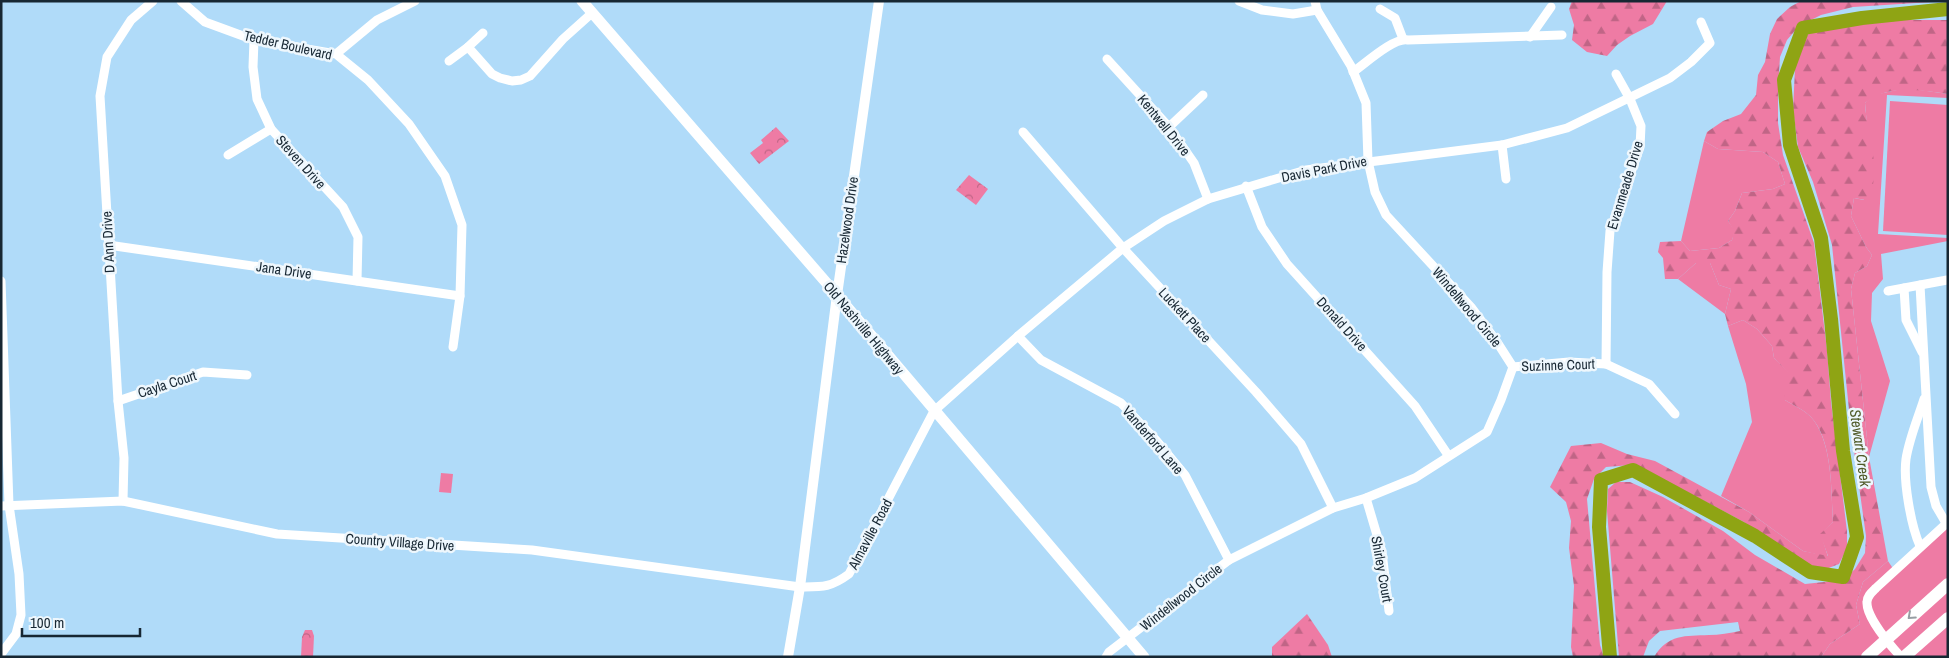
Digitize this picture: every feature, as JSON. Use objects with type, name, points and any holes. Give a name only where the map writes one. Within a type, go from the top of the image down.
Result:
[{"type":"main road","name":"Old Nashville Highway","points":[[582,1],[837,295],[1144,657]]},
{"type":"main road","points":[[1867,657],[1948,584]]},
{"type":"main road","points":[[1902,657],[1948,618]]},
{"type":"street","name":"D Ann Drive","points":[[123,501],[124,458],[118,400],[100,96],[107,57],[131,20],[153,1]]},
{"type":"street","name":"Tedder Boulevard","points":[[181,1],[205,22],[254,40],[336,54],[368,80],[409,124],[445,176],[462,225],[460,296],[453,348]]},
{"type":"street","points":[[336,54],[377,20],[415,1]]},
{"type":"street","name":"Hazelwood Drive","points":[[800,587],[837,295],[879,1]]},
{"type":"street","points":[[1239,1],[1262,10],[1293,14],[1316,5]]},
{"type":"street","name":"Windellwood Circle","points":[[1106,657],[1109,652],[1229,560],[1333,508],[1366,498],[1415,478],[1487,432],[1501,400],[1512,367],[1497,342],[1471,307],[1386,214],[1375,192],[1368,161],[1366,103],[1353,72],[1316,5]]},
{"type":"street","points":[[1530,37],[1551,7]]},
{"type":"street","points":[[1380,8],[1395,18],[1403,39]]},
{"type":"street","points":[[468,47],[492,74],[512,81],[521,80],[530,76],[563,39],[592,13]]},
{"type":"street","name":"Davis Park Drive","points":[[934,411],[1018,336],[1123,248],[1164,221],[1208,198],[1306,170],[1502,145],[1567,128],[1670,78],[1691,62],[1710,43],[1701,22]]},
{"type":"street","points":[[449,61],[483,34]]},
{"type":"street","points":[[1353,72],[1390,45],[1403,39],[1562,35]]},
{"type":"street","name":"Steven Drive","points":[[254,40],[253,67],[257,100],[271,129],[342,207],[358,237],[357,281]]},
{"type":"street","name":"Kentwell Drive","points":[[1107,59],[1169,127],[1194,163],[1208,198]]},
{"type":"street","name":"Evanmeade Drive","points":[[1606,364],[1607,272],[1610,231],[1640,147],[1641,126],[1630,99],[1616,74]]},
{"type":"street","points":[[1169,127],[1203,96]]},
{"type":"street","points":[[228,155],[271,129]]},
{"type":"street","name":"Luckett Place","points":[[1023,132],[1123,248],[1256,392],[1301,444],[1333,508]]},
{"type":"street","points":[[1502,145],[1506,179]]},
{"type":"street","name":"Donald Drive","points":[[1246,186],[1262,227],[1287,264],[1414,406],[1448,456]]},
{"type":"street","name":"Jana Drive","points":[[108,245],[460,296]]},
{"type":"street","points":[[1888,291],[1947,280]]},
{"type":"street","points":[[1,281],[5,505],[20,574],[20,615],[16,634],[1,654]]},
{"type":"street","points":[[1902,657],[1885,639],[1870,613],[1867,602],[1876,588],[1947,522],[1936,506],[1930,487],[1920,286]]},
{"type":"street","points":[[1904,288],[1906,320],[1924,357]]},
{"type":"street","name":"Vanderford Lane","points":[[1018,336],[1041,360],[1121,403],[1156,440],[1185,475],[1229,560]]},
{"type":"street","name":"Suzinne Court","points":[[1512,367],[1569,362],[1606,364],[1649,384],[1675,414]]},
{"type":"street","name":"Cayla Court","points":[[118,400],[203,372],[247,375]]},
{"type":"street","points":[[1920,546],[1914,532],[1906,483],[1906,459],[1926,392]]},
{"type":"street","name":"Almaville Road","points":[[800,587],[824,587],[837,583],[849,574],[934,411]]},
{"type":"street","name":"Shirley Court","points":[[1366,498],[1382,552],[1389,611]]},
{"type":"street","name":"Country Village Drive","points":[[5,505],[123,501],[277,534],[532,550],[800,587]]},
{"type":"street","points":[[788,657],[800,587]]},
{"type":"green space","points":[[1572,1],[1667,1],[1653,24],[1617,45],[1607,56],[1587,52],[1572,40],[1574,25],[1569,9]]},
{"type":"green space","points":[[1801,1],[1948,1],[1853,7],[1821,15],[1799,26],[1787,40],[1780,57],[1778,123],[1783,155],[1814,243],[1847,531],[1847,548],[1839,564],[1826,569],[1808,566],[1773,544],[1744,522],[1672,484],[1631,465],[1606,467],[1594,479],[1587,499],[1600,645],[1604,657],[1573,657],[1571,647],[1574,586],[1569,548],[1571,521],[1566,502],[1550,487],[1571,446],[1601,443],[1627,454],[1655,461],[1749,512],[1803,551],[1828,556],[1820,534],[1833,522],[1830,467],[1818,427],[1811,417],[1785,400],[1784,386],[1790,375],[1774,358],[1772,346],[1757,329],[1743,320],[1728,326],[1725,314],[1731,289],[1719,285],[1710,263],[1696,263],[1678,279],[1665,279],[1663,258],[1658,252],[1660,242],[1681,241],[1690,251],[1719,248],[1732,240],[1734,231],[1728,221],[1735,211],[1742,193],[1773,189],[1785,184],[1778,162],[1763,152],[1718,149],[1704,141],[1707,132],[1723,121],[1741,114],[1756,95],[1758,75],[1765,62],[1770,34],[1777,19],[1790,7]]},
{"type":"green space","points":[[1894,20],[1948,20],[1948,94],[1915,90],[1894,91],[1874,97],[1865,103],[1874,162],[1873,184],[1871,197],[1865,200],[1854,198],[1851,216],[1872,255],[1867,266],[1855,273],[1851,289],[1869,457],[1888,561],[1863,582],[1856,605],[1860,624],[1830,644],[1821,657],[1654,657],[1659,649],[1671,640],[1685,636],[1740,631],[1738,622],[1660,631],[1649,641],[1643,657],[1619,657],[1607,511],[1608,489],[1616,482],[1630,482],[1663,497],[1723,531],[1755,555],[1805,584],[1843,580],[1855,569],[1865,553],[1866,536],[1851,429],[1832,245],[1813,182],[1798,147],[1793,110],[1795,69],[1801,48],[1808,34],[1832,27]]},
{"type":"green space","points":[[1906,88],[1948,94],[1948,98],[1887,95],[1878,234],[1948,238],[1948,241],[1881,254],[1883,279],[1872,293],[1871,321],[1890,381],[1869,457],[1851,289],[1855,273],[1867,266],[1872,255],[1851,216],[1854,198],[1864,200],[1867,125],[1865,103],[1874,95]]},
{"type":"green space","points":[[1890,101],[1948,105],[1948,235],[1883,231]]},
{"type":"green space","points":[[776,127],[789,141],[759,164],[750,153],[763,143],[761,140]]},
{"type":"green space","points":[[1704,141],[1718,149],[1763,152],[1778,162],[1785,184],[1773,189],[1742,193],[1735,211],[1728,221],[1735,231],[1732,240],[1719,248],[1690,251],[1681,241]]},
{"type":"green space","points":[[969,175],[988,189],[976,205],[956,190]]},
{"type":"green space","points":[[1696,263],[1710,263],[1719,285],[1731,289],[1725,314],[1678,279]]},
{"type":"green space","points":[[1743,320],[1757,329],[1772,346],[1774,358],[1791,375],[1785,400],[1811,417],[1818,427],[1823,440],[1830,467],[1833,522],[1821,534],[1828,557],[1803,551],[1749,512],[1721,496],[1752,422],[1746,384],[1728,326]]},
{"type":"green space","points":[[441,473],[453,474],[451,493],[439,492]]},
{"type":"green space","points":[[1948,522],[1948,657],[1821,657],[1830,644],[1860,624],[1856,605],[1863,582],[1888,561],[1894,570]]},
{"type":"green space","points":[[1307,614],[1328,645],[1332,657],[1272,657],[1272,647]]},
{"type":"green space","points":[[305,630],[312,630],[314,636],[313,657],[301,657],[302,637]]},
{"type":"waterway","name":"Stewart Creek","points":[[1610,657],[1599,527],[1601,480],[1633,470],[1755,536],[1810,572],[1843,577],[1857,537],[1843,451],[1831,319],[1821,238],[1790,145],[1784,80],[1803,28],[1862,18],[1948,9]]}]
